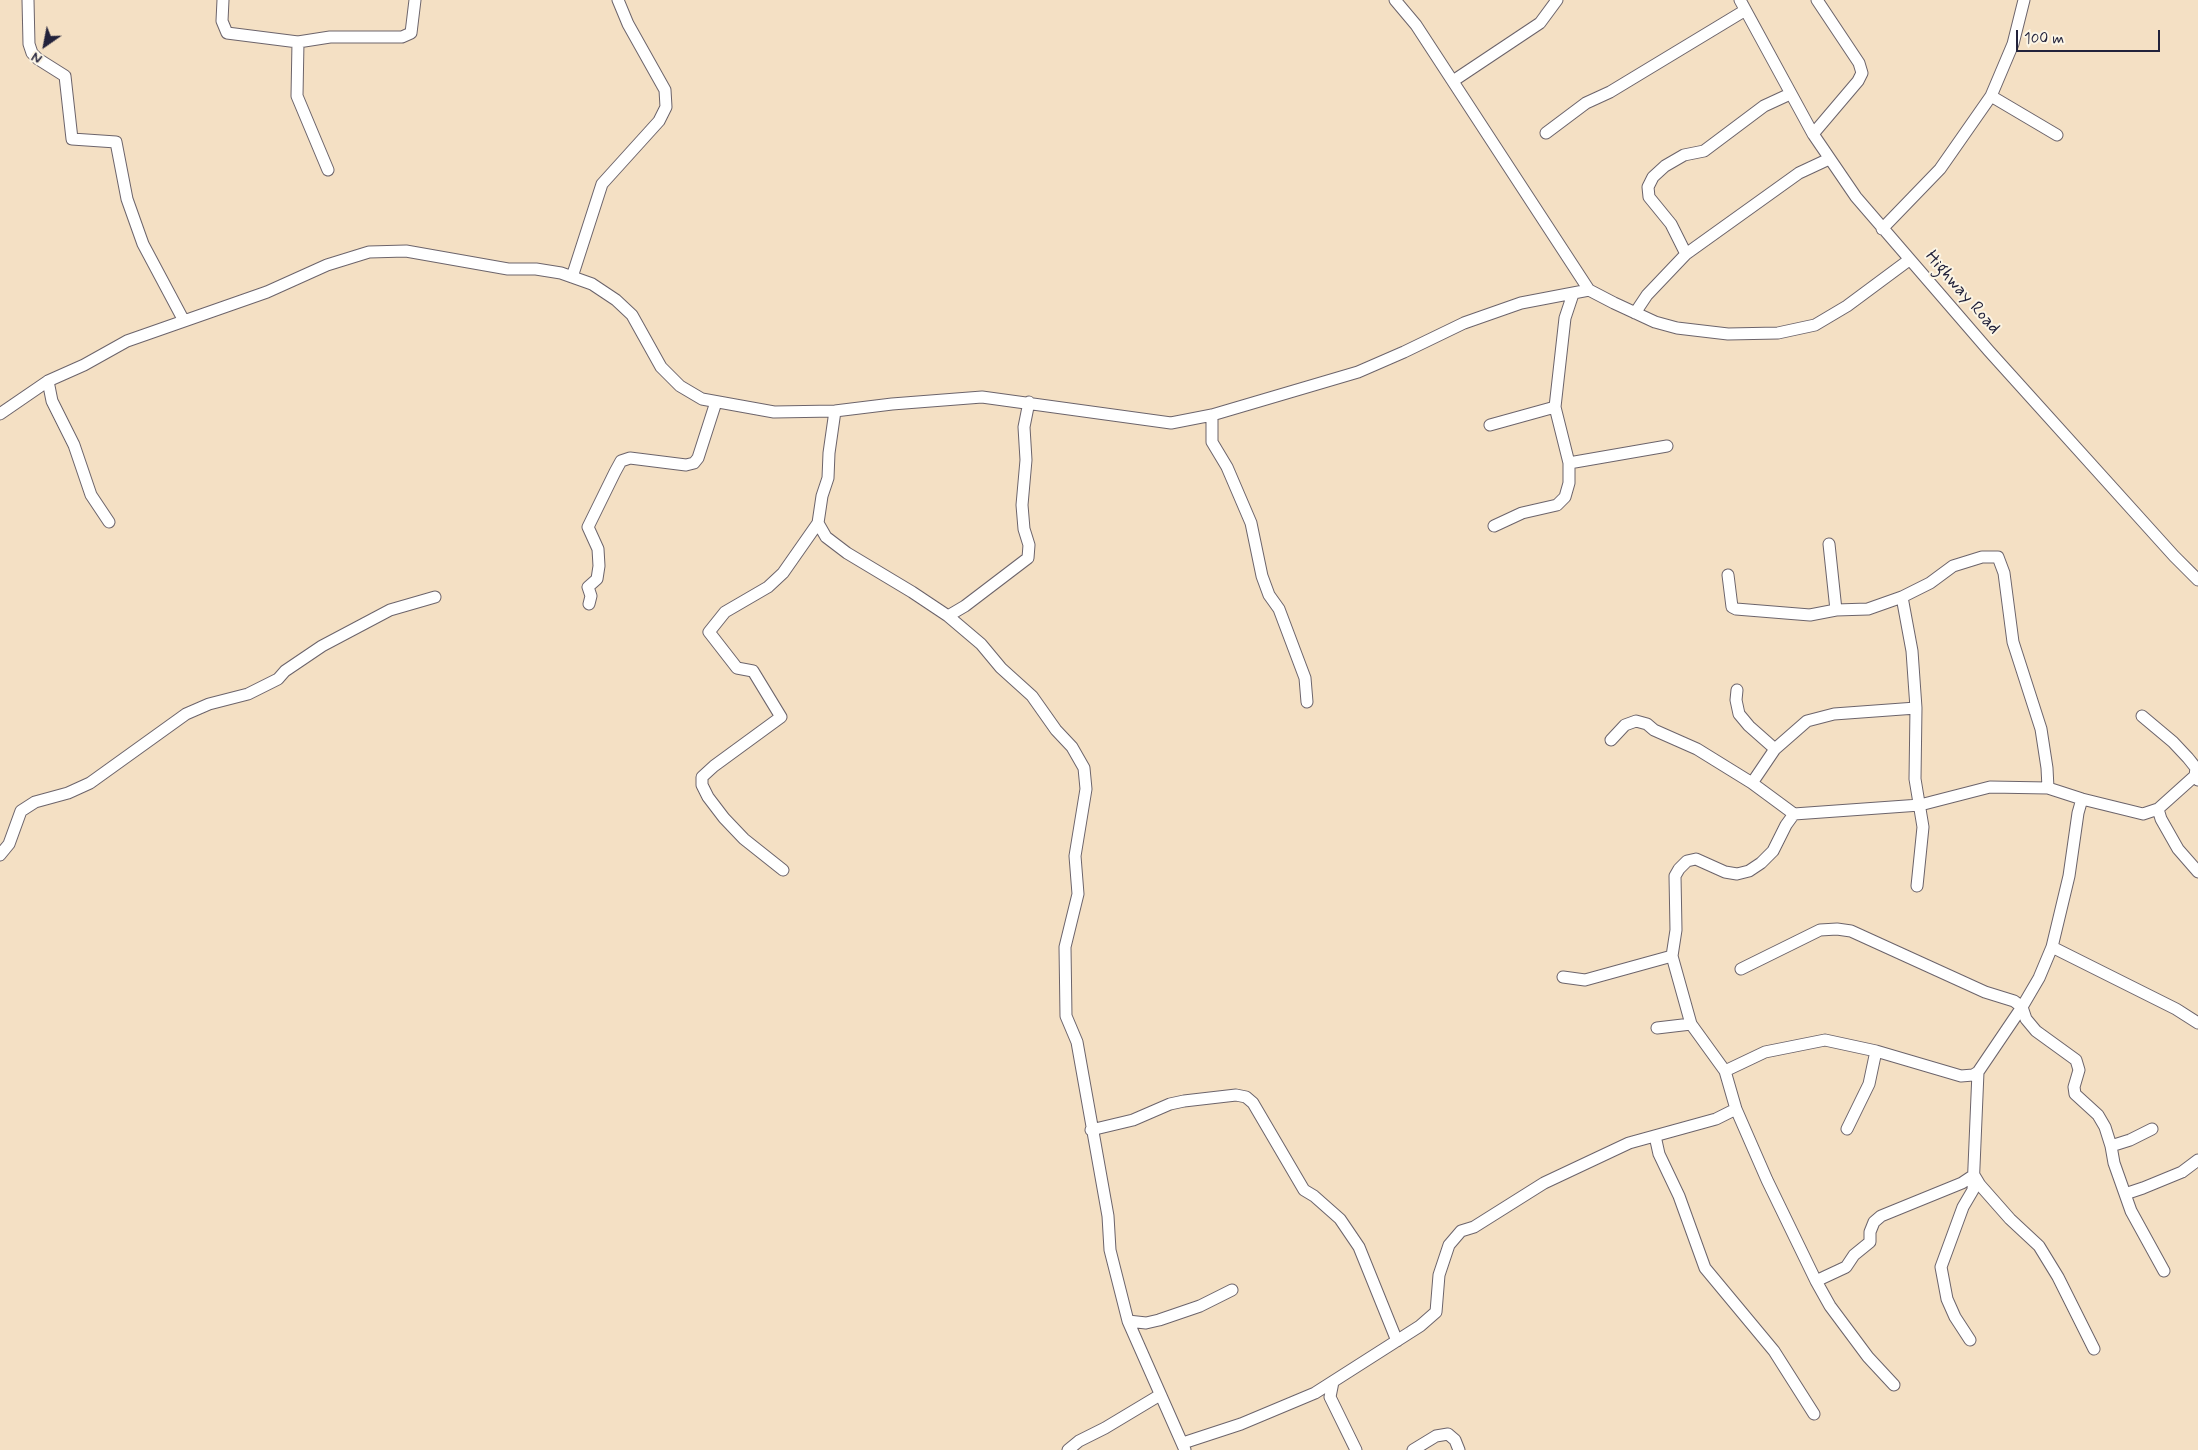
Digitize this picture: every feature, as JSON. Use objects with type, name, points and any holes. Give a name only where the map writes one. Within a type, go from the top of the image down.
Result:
[{"type":"street","points":[[28,0],[29,44],[32,53],[38,60],[65,76],[72,139],[116,142],[126,199],[142,244],[184,321]]},
{"type":"street","points":[[222,0],[222,21],[226,33],[298,42],[330,37],[402,37],[411,33],[415,0]]},
{"type":"street","points":[[572,277],[602,184],[659,121],[666,107],[665,90],[628,24],[618,0]]},
{"type":"street","points":[[1395,0],[1416,26],[1453,81],[1588,290],[1655,322],[1701,332],[1728,334],[1778,333],[1815,324],[1847,306],[1909,260]]},
{"type":"street","points":[[1453,81],[1540,23],[1557,0]]},
{"type":"street","points":[[1813,134],[1858,81],[1862,72],[1859,63],[1817,0]]},
{"type":"street","points":[[1882,229],[1940,168],[1991,96],[2013,44],[2024,0]]},
{"type":"street","points":[[1546,133],[1586,103],[1610,92],[1742,5]]},
{"type":"street","name":"Highway Road","points":[[1742,5],[1813,134],[1856,197],[1909,260],[2167,549],[2198,580]]},
{"type":"street","points":[[298,42],[297,96],[328,170]]},
{"type":"street","points":[[1686,254],[1671,224],[1649,197],[1648,187],[1653,177],[1665,166],[1684,155],[1704,151],[1764,106],[1790,94]]},
{"type":"street","points":[[1991,96],[2057,135]]},
{"type":"street","points":[[1636,312],[1647,295],[1686,254],[1799,174],[1829,159]]},
{"type":"street","points":[[0,414],[48,381],[84,365],[127,341],[267,292],[327,265],[369,252],[406,250],[500,268],[536,269],[572,277],[592,284],[616,300],[632,315],[661,367],[680,386],[702,399],[774,412],[835,411],[892,404],[982,398],[1029,402],[1171,423],[1212,415],[1358,372],[1464,323],[1513,306],[1588,290]]},
{"type":"street","points":[[1494,526],[1522,513],[1557,505],[1565,496],[1570,463],[1555,407],[1565,318],[1573,294]]},
{"type":"street","points":[[48,381],[52,401],[74,445],[91,495],[109,522]]},
{"type":"street","points":[[589,604],[588,587],[597,579],[599,566],[598,549],[588,527],[614,472],[621,461],[630,458],[686,465],[694,463],[698,458],[716,402]]},
{"type":"street","points":[[948,616],[1028,558],[1029,545],[1024,529],[1022,505],[1026,460],[1024,427],[1029,402]]},
{"type":"street","points":[[1490,425],[1555,407]]},
{"type":"street","points":[[783,870],[738,832],[708,797],[702,785],[702,777],[714,766],[781,718],[753,671],[737,668],[709,632],[725,612],[768,587],[782,573],[818,522],[822,496],[828,478],[829,453],[835,411]]},
{"type":"street","points":[[1212,415],[1212,442],[1251,523],[1262,576],[1269,595],[1279,609],[1305,678],[1307,702]]},
{"type":"street","points":[[1570,463],[1667,446]]},
{"type":"street","points":[[818,522],[826,537],[847,553],[948,616],[981,644],[1001,668],[1032,696],[1056,730],[1072,747],[1084,768],[1086,789],[1075,856],[1078,894],[1065,947],[1066,1016],[1076,1042],[1108,1216],[1110,1250],[1128,1321],[1184,1446],[1315,1393],[1420,1326],[1436,1312],[1439,1275],[1449,1245],[1461,1231],[1474,1226],[1544,1183],[1628,1143],[1716,1119],[1736,1109]]},
{"type":"street","points":[[1829,544],[1836,610]]},
{"type":"street","points":[[1728,576],[1732,607],[1740,611],[1810,614],[1836,610],[1868,609],[1902,597],[1930,583],[1954,566],[1982,557],[1998,557],[2004,573],[2013,642],[2041,729],[2048,768],[2048,788]]},
{"type":"street","points":[[0,855],[9,844],[20,811],[35,802],[68,793],[90,783],[186,714],[209,704],[248,694],[278,679],[286,671],[322,646],[381,614],[435,596]]},
{"type":"street","points":[[1902,597],[1912,651],[1916,708],[1915,779],[1923,828],[1917,886]]},
{"type":"street","points":[[1737,690],[1736,700],[1739,714],[1749,726],[1775,749]]},
{"type":"street","points":[[1752,783],[1775,749],[1807,721],[1834,714],[1916,708]]},
{"type":"street","points":[[1611,740],[1625,725],[1636,721],[1697,749],[1752,783],[1794,814],[1920,805],[1990,787],[2048,788],[2082,799],[2143,814],[2158,809],[2197,777],[2196,768],[2188,758],[2173,742],[2142,716]]},
{"type":"street","points":[[1725,1071],[1765,1052],[1825,1040],[1876,1051],[1961,1076],[1973,1076],[1978,1072],[2022,1008],[2039,978],[2052,947],[2069,876],[2078,813],[2082,799]]},
{"type":"street","points":[[2158,809],[2161,819],[2178,849],[2198,872]]},
{"type":"street","points":[[1794,814],[1786,825],[1773,851],[1761,863],[1749,871],[1737,874],[1725,872],[1696,859],[1687,861],[1679,869],[1675,876],[1676,930],[1672,956],[1691,1024],[1725,1071],[1736,1109],[1767,1180],[1816,1281],[1830,1306],[1863,1350],[1894,1385]]},
{"type":"street","points":[[1741,969],[1820,930],[1837,929],[1851,931],[1985,992],[2014,1001],[2022,1008],[2026,1019],[2036,1031],[2076,1060],[2079,1070],[2074,1087],[2075,1094],[2098,1115],[2111,1146],[2114,1163],[2131,1211],[2164,1271]]},
{"type":"street","points":[[2052,947],[2176,1009],[2198,1023]]},
{"type":"street","points":[[1562,977],[1585,980],[1672,956]]},
{"type":"street","points":[[1657,1028],[1691,1024]]},
{"type":"street","points":[[1847,1129],[1869,1084],[1876,1051]]},
{"type":"street","points":[[1970,1340],[1954,1317],[1947,1299],[1940,1266],[1963,1207],[1973,1190],[1978,1072]]},
{"type":"street","points":[[1091,1130],[1134,1120],[1170,1104],[1184,1101],[1236,1095],[1246,1097],[1253,1103],[1304,1190],[1314,1196],[1340,1219],[1359,1247],[1397,1341]]},
{"type":"street","points":[[2111,1146],[2130,1140],[2152,1129]]},
{"type":"street","points":[[1655,1136],[1659,1154],[1679,1196],[1705,1268],[1774,1351],[1814,1414]]},
{"type":"street","points":[[2125,1194],[2182,1172],[2198,1160]]},
{"type":"street","points":[[1816,1281],[1846,1267],[1854,1255],[1870,1242],[1870,1232],[1874,1222],[1881,1216],[1962,1183],[1974,1175]]},
{"type":"street","points":[[1974,1175],[1980,1185],[2010,1219],[2039,1246],[2058,1277],[2094,1349]]},
{"type":"street","points":[[1128,1321],[1146,1323],[1159,1320],[1200,1306],[1232,1290]]},
{"type":"street","points":[[1333,1382],[1330,1396],[1356,1450]]},
{"type":"street","points":[[1315,1393],[1330,1396]]},
{"type":"street","points":[[1068,1450],[1079,1441],[1105,1428],[1160,1395]]},
{"type":"street","points":[[1413,1450],[1436,1436],[1448,1434],[1455,1440],[1459,1450]]}]
